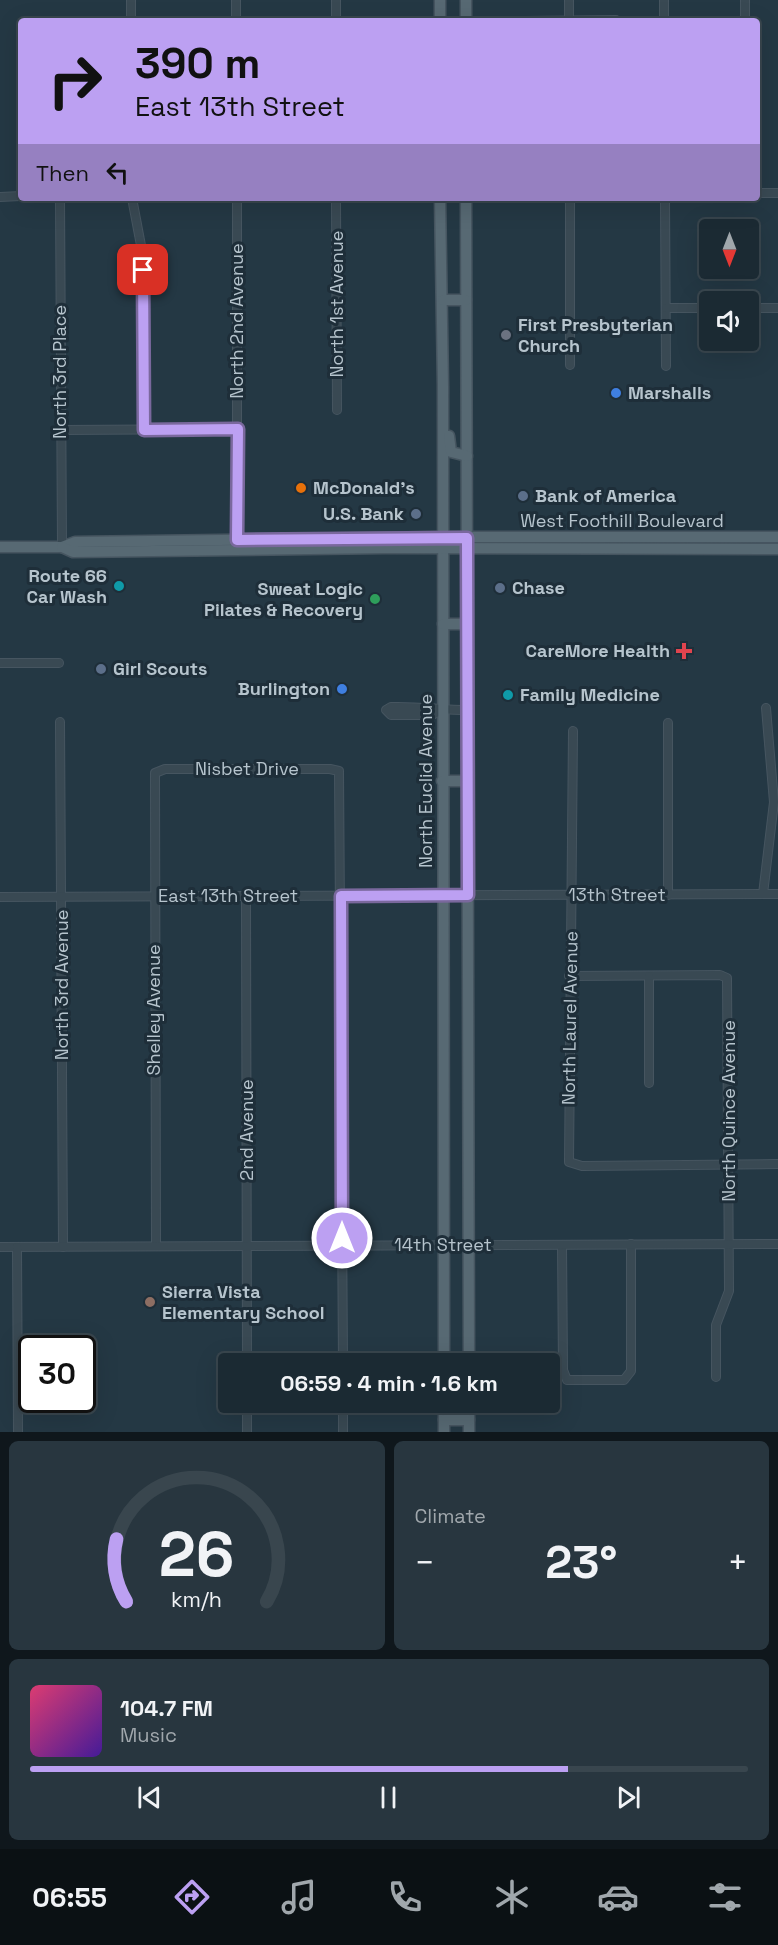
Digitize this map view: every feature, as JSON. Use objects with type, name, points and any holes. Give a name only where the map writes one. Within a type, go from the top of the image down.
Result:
[{"type":"main road","points":[[440,0],[440,18]]},
{"type":"main road","points":[[466,0],[466,18]]},
{"type":"main road","name":"North Euclid Avenue","points":[[440,201],[443,300],[444,1353]]},
{"type":"main road","points":[[466,201],[469,1353]]},
{"type":"main road","points":[[443,300],[466,300]]},
{"type":"main road","points":[[443,386],[449,413],[451,452],[468,456]]},
{"type":"main road","name":"West Foothill Boulevard","points":[[237,545],[443,537],[778,537]]},
{"type":"main road","points":[[619,550],[624,544],[664,544],[679,538]]},
{"type":"main road","points":[[0,547],[62,547],[74,552],[237,545]]},
{"type":"main road","name":"West Foothill Boulevard","points":[[237,545],[467,550],[778,549]]},
{"type":"main road","points":[[442,624],[466,624]]},
{"type":"main road","points":[[442,781],[468,781]]},
{"type":"main road","points":[[444,1413],[444,1432]]},
{"type":"main road","points":[[469,1413],[469,1432]]},
{"type":"main road","points":[[444,1420],[469,1420]]},
{"type":"street","points":[[131,0],[131,18]]},
{"type":"street","points":[[236,0],[236,18]]},
{"type":"street","points":[[336,0],[336,18]]},
{"type":"street","points":[[569,0],[569,18]]},
{"type":"street","points":[[664,0],[664,18]]},
{"type":"street","points":[[745,0],[745,18]]},
{"type":"street","points":[[760,194],[778,194]]},
{"type":"street","points":[[0,196],[18,196]]},
{"type":"street","name":"North 3rd Place","points":[[60,201],[62,547]]},
{"type":"street","points":[[133,201],[143,256],[144,430]]},
{"type":"street","name":"North 2nd Avenue","points":[[237,201],[237,545]]},
{"type":"street","name":"North 1st Avenue","points":[[336,201],[337,410]]},
{"type":"street","points":[[570,201],[570,365]]},
{"type":"street","points":[[665,201],[666,366]]},
{"type":"street","points":[[666,308],[699,308]]},
{"type":"street","points":[[759,308],[778,308]]},
{"type":"street","points":[[60,430],[238,429]]},
{"type":"street","points":[[0,663],[59,663]]},
{"type":"street","points":[[442,710],[432,715],[391,715],[386,710],[392,706],[431,706],[442,710],[468,710]]},
{"type":"street","points":[[763,894],[774,802],[766,708]]},
{"type":"street","name":"North 3rd Avenue","points":[[60,722],[63,1247]]},
{"type":"street","points":[[668,723],[668,895]]},
{"type":"street","name":"North Laurel Avenue","points":[[573,731],[569,1162],[582,1166],[729,1165]]},
{"type":"street","name":"Nisbet Drive","points":[[155,773],[165,769],[330,769],[339,771],[341,896]]},
{"type":"street","name":"Shelley Avenue","points":[[155,773],[156,1246]]},
{"type":"street","name":"13th Street","points":[[456,895],[778,894]]},
{"type":"street","name":"East 13th Street","points":[[0,897],[456,895]]},
{"type":"street","name":"2nd Avenue","points":[[246,896],[247,1353]]},
{"type":"street","points":[[341,896],[343,1353]]},
{"type":"street","name":"North Quince Avenue","points":[[649,976],[720,975],[727,978],[729,1291],[716,1324],[716,1377]]},
{"type":"street","points":[[569,976],[649,976],[649,1083]]},
{"type":"street","points":[[729,1165],[778,1164]]},
{"type":"street","points":[[562,1245],[563,1370],[567,1380],[624,1380],[631,1371],[631,1244]]},
{"type":"street","name":"14th Street","points":[[0,1246],[778,1244]]},
{"type":"street","points":[[17,1247],[18,1432]]},
{"type":"street","points":[[247,1413],[248,1432]]},
{"type":"street","points":[[343,1413],[343,1432]]},
{"type":"place","name":"First Presbyterian Church","points":[[506,335]]},
{"type":"place","name":"Marshalls","points":[[616,393]]},
{"type":"place","name":"McDonald's","points":[[301,488]]},
{"type":"place","name":"Bank of America","points":[[523,496]]},
{"type":"place","name":"U.S. Bank","points":[[416,514]]},
{"type":"place","name":"Route 66 Car Wash","points":[[119,586]]},
{"type":"place","name":"Chase","points":[[500,588]]},
{"type":"place","name":"Sweat Logic Pilates & Recovery","points":[[375,599]]},
{"type":"place","name":"CareMore Health","points":[[684,651]]},
{"type":"place","name":"Girl Scouts","points":[[101,669]]},
{"type":"place","name":"Burlington","points":[[342,689]]},
{"type":"place","name":"Family Medicine","points":[[508,695]]},
{"type":"place","name":"Sierra Vista Elementary School","points":[[150,1302]]},
{"type":"route","points":[[143,270],[144,430],[238,429],[237,540],[467,538],[468,895],[341,896],[342,1238]]}]
